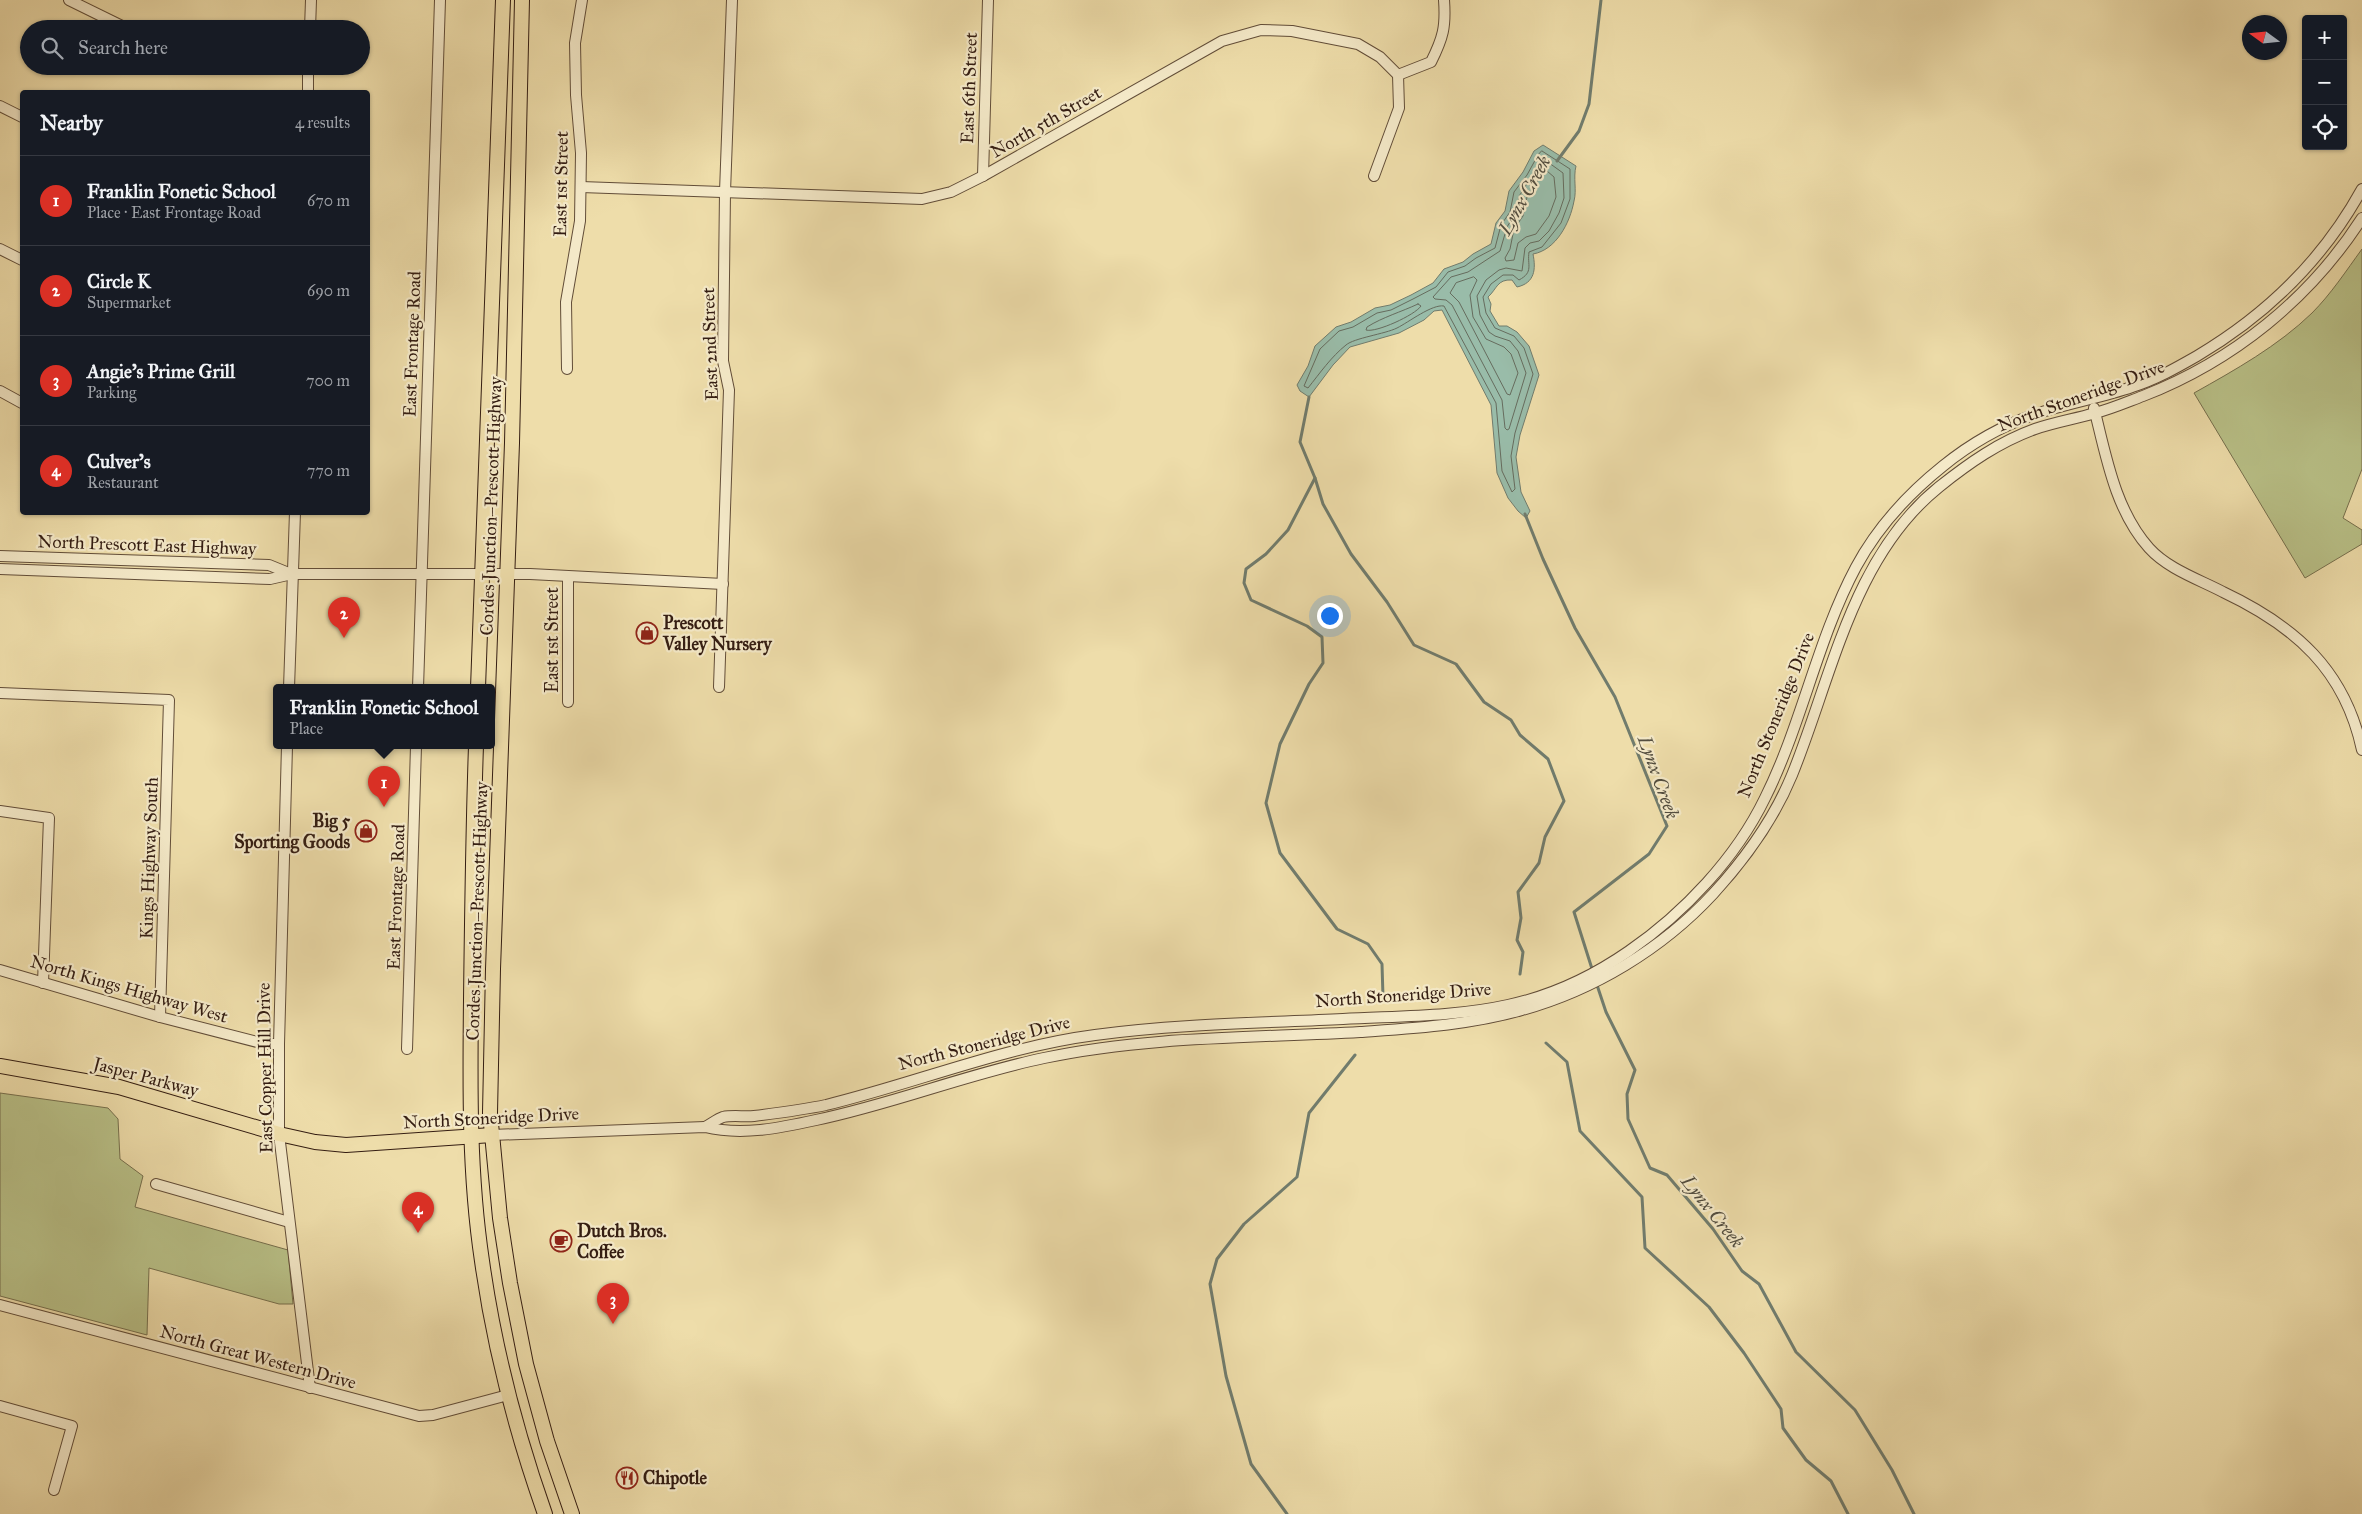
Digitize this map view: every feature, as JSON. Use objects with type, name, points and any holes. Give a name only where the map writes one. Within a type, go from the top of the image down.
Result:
[{"type":"main road","name":"Cordes Junction–Prescott Highway","points":[[478,684],[503,0]]},
{"type":"main road","name":"Cordes Junction–Prescott Highway","points":[[522,0],[508,574],[492,997],[492,1135],[500,1218],[510,1283],[526,1364],[547,1441],[572,1514]]},
{"type":"main road","name":"Cordes Junction–Prescott Highway","points":[[476,749],[473,840],[470,1137],[482,1261],[493,1327],[508,1394],[545,1514]]},
{"type":"main road","name":"Jasper Parkway","points":[[0,1066],[119,1087],[279,1134]]},
{"type":"main road","name":"North Stoneridge Drive","points":[[279,1134],[315,1142],[346,1145],[492,1135]]},
{"type":"street","points":[[69,0],[110,20]]},
{"type":"street","points":[[311,20],[312,0]]},
{"type":"street","name":"East Frontage Road","points":[[418,684],[440,0]]},
{"type":"street","name":"East 1st Street","points":[[566,369],[566,302],[580,221],[581,153],[576,95],[575,43],[582,0]]},
{"type":"street","name":"East 2nd Street","points":[[719,687],[729,390],[723,361],[725,192],[732,0]]},
{"type":"street","name":"East 6th Street","points":[[982,176],[988,0]]},
{"type":"street","points":[[1374,176],[1399,108],[1398,75],[1431,62],[1442,40],[1445,17],[1444,0]]},
{"type":"street","name":"North 5th Street","points":[[581,188],[922,199],[951,192],[982,176],[1222,41],[1261,30],[1292,31],[1358,44],[1380,57],[1398,75]]},
{"type":"street","points":[[308,75],[308,90]]},
{"type":"street","points":[[0,106],[20,116]]},
{"type":"street","name":"North Stoneridge Drive","points":[[492,1135],[705,1127],[725,1132],[789,1126],[869,1108],[1020,1064],[1104,1048],[1165,1041],[1438,1026],[1470,1022],[1519,1011],[1605,977],[1691,899],[1720,866],[1764,801],[1797,720],[1842,597],[1870,543],[1894,511],[1960,452],[1990,435],[2013,423],[2050,410],[2135,387],[2166,374],[2235,333],[2291,286],[2341,224],[2362,190]]},
{"type":"street","name":"North Stoneridge Drive","points":[[1622,961],[1670,934],[1710,897],[1752,847],[1790,780],[1862,590],[1889,542],[1914,510],[1933,491],[1969,463],[1998,445],[2033,429],[2095,413],[2177,382],[2246,340],[2319,276],[2362,218]]},
{"type":"street","points":[[0,248],[20,259]]},
{"type":"street","points":[[0,392],[20,402]]},
{"type":"street","points":[[2092,399],[2116,489],[2129,522],[2150,549],[2171,566],[2258,608],[2290,631],[2320,661],[2340,691],[2357,726],[2362,750]]},
{"type":"street","points":[[289,684],[294,515]]},
{"type":"street","name":"North Prescott East Highway","points":[[0,556],[269,565],[292,574]]},
{"type":"street","points":[[50,559],[50,572]]},
{"type":"street","name":"North Prescott East Highway","points":[[0,569],[270,579],[292,574],[508,574],[723,584]]},
{"type":"street","name":"East 1st Street","points":[[568,577],[568,702]]},
{"type":"street","name":"Kings Highway South","points":[[0,692],[169,700],[160,1017]]},
{"type":"street","name":"East Copper Hill Drive","points":[[287,749],[279,1044],[279,1134],[310,1388]]},
{"type":"street","name":"East Frontage Road","points":[[407,1049],[416,749]]},
{"type":"street","points":[[0,812],[49,818],[43,983]]},
{"type":"street","name":"North Kings Highway West","points":[[0,970],[160,1017],[265,1044],[279,1044]]},
{"type":"street","name":"North Stoneridge Drive","points":[[705,1127],[724,1117],[756,1115],[827,1104],[1025,1048],[1074,1038],[1141,1029],[1474,1011],[1556,995]]},
{"type":"street","points":[[156,1184],[289,1222]]},
{"type":"street","name":"North Great Western Drive","points":[[0,1305],[419,1416],[433,1416],[508,1394]]},
{"type":"street","points":[[0,1406],[72,1426],[54,1490]]},
{"type":"green space","points":[[2362,249],[2362,469],[2343,518],[2362,530],[2362,544],[2305,578],[2194,393],[2256,357],[2299,325],[2326,298]]},
{"type":"green space","points":[[0,1093],[108,1108],[118,1119],[120,1159],[143,1176],[135,1207],[288,1250],[293,1304],[279,1304],[149,1268],[147,1335],[0,1296]]},
{"type":"water","points":[[1543,145],[1576,166],[1575,197],[1569,218],[1561,234],[1549,247],[1533,254],[1534,270],[1528,282],[1517,287],[1512,280],[1503,281],[1488,297],[1491,304],[1490,311],[1499,326],[1507,326],[1517,332],[1529,346],[1539,375],[1520,435],[1516,457],[1521,492],[1530,511],[1526,518],[1508,498],[1497,473],[1491,405],[1442,310],[1434,311],[1424,320],[1399,333],[1350,347],[1333,365],[1309,397],[1300,391],[1297,385],[1308,366],[1315,346],[1336,327],[1351,322],[1375,308],[1390,305],[1411,295],[1433,283],[1444,269],[1463,262],[1491,244],[1496,223],[1505,211],[1509,191],[1523,172],[1534,151]]},
{"type":"waterway","name":"Lynx Creek","points":[[1557,161],[1579,131],[1589,104],[1601,0]]},
{"type":"waterway","points":[[1309,397],[1300,442],[1315,478],[1288,530],[1266,554],[1246,569],[1244,583],[1251,600],[1307,626],[1322,637],[1323,663],[1309,684],[1280,744],[1266,803],[1280,853],[1337,929],[1368,944],[1382,964],[1383,997]]},
{"type":"waterway","points":[[1315,478],[1323,504],[1351,554],[1387,602],[1414,645],[1456,664],[1484,702],[1511,720],[1520,735],[1548,759],[1564,801],[1545,837],[1539,863],[1518,892],[1521,918],[1517,940],[1523,952],[1520,974]]},
{"type":"waterway","name":"Lynx Creek","points":[[1525,514],[1543,559],[1575,628],[1615,697],[1667,826],[1649,854],[1574,912],[1593,972]]},
{"type":"waterway","name":"Lynx Creek","points":[[1596,982],[1606,1012],[1635,1070],[1627,1094],[1628,1119],[1650,1168],[1667,1175],[1713,1229],[1742,1271],[1759,1284],[1796,1352],[1855,1410],[1892,1470],[1914,1514]]},
{"type":"waterway","points":[[1546,1043],[1567,1062],[1580,1131],[1642,1197],[1645,1248],[1709,1307],[1744,1353],[1781,1409],[1783,1428],[1806,1460],[1831,1481],[1848,1514]]},
{"type":"waterway","points":[[1287,1514],[1251,1464],[1226,1376],[1210,1284],[1217,1259],[1244,1224],[1297,1177],[1309,1113],[1355,1055]]},
{"type":"place","name":"Prescott Valley Nursery","points":[[647,633]]},
{"type":"place","name":"Circle K","points":[[344,638]]},
{"type":"place","name":"Franklin Fonetic School","points":[[384,807]]},
{"type":"place","name":"Big 5 Sporting Goods","points":[[366,831]]},
{"type":"place","name":"Culver's","points":[[418,1233]]},
{"type":"place","name":"Dutch Bros. Coffee","points":[[561,1241]]},
{"type":"place","name":"Angie's Prime Grill","points":[[613,1324]]},
{"type":"place","name":"Chipotle","points":[[627,1478]]}]
